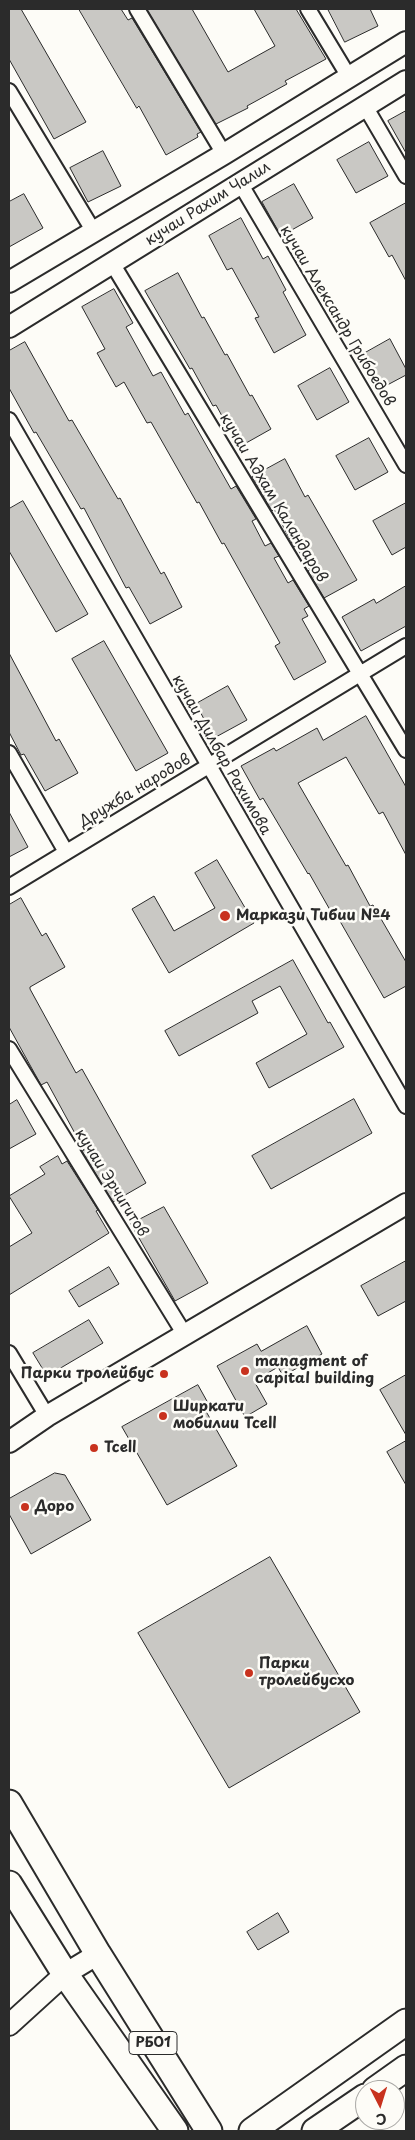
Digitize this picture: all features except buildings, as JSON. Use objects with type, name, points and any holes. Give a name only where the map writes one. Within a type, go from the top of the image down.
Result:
[{"type":"highway","name":"РБ01","points":[[9,1802],[98,1954],[209,2131]]},
{"type":"highway","name":"РБ01","points":[[9,1884],[65,1974],[175,2131]]},
{"type":"highway","points":[[252,2131],[406,2022]]},
{"type":"highway","points":[[389,2080],[406,2068]]},
{"type":"highway","points":[[315,2131],[355,2104]]},
{"type":"main road","points":[[9,282],[224,154],[406,42]]},
{"type":"main road","name":"кучаи Рахим Чалил","points":[[9,326],[406,81]]},
{"type":"main road","points":[[9,1442],[47,1416],[406,1204]]},
{"type":"main road","points":[[9,1435],[47,1416]]},
{"type":"main road","points":[[9,2025],[65,1974],[98,1954]]},
{"type":"street","points":[[137,9],[224,154]]},
{"type":"street","points":[[308,9],[349,77]]},
{"type":"street","points":[[9,91],[94,232]]},
{"type":"street","points":[[365,106],[406,176]]},
{"type":"street","name":"кучаи Александр Грибоедов","points":[[240,183],[406,465]]},
{"type":"street","name":"кучаи Адхам Каландаров","points":[[112,263],[406,750]]},
{"type":"street","name":"кучаи Дилбар Рахимова","points":[[9,420],[406,1106]]},
{"type":"street","name":"Дружба народов","points":[[9,887],[406,646]]},
{"type":"street","points":[[9,753],[66,852]]},
{"type":"street","name":"кучаи Эрчигитов","points":[[9,1049],[185,1334]]},
{"type":"street","points":[[9,1353],[47,1416]]},
{"type":"place","name":"Маркази Тибии №4","points":[[225,916]]},
{"type":"place","name":"managment of capital building","points":[[245,1371]]},
{"type":"place","name":"Парки тролейбус","points":[[164,1374]]},
{"type":"place","name":"Ширкати мобилии Tcell","points":[[163,1416]]},
{"type":"place","name":"Tcell","points":[[94,1448]]},
{"type":"place","name":"Доро","points":[[25,1507]]},
{"type":"place","name":"Парки тролейбусхо","points":[[249,1673]]}]
